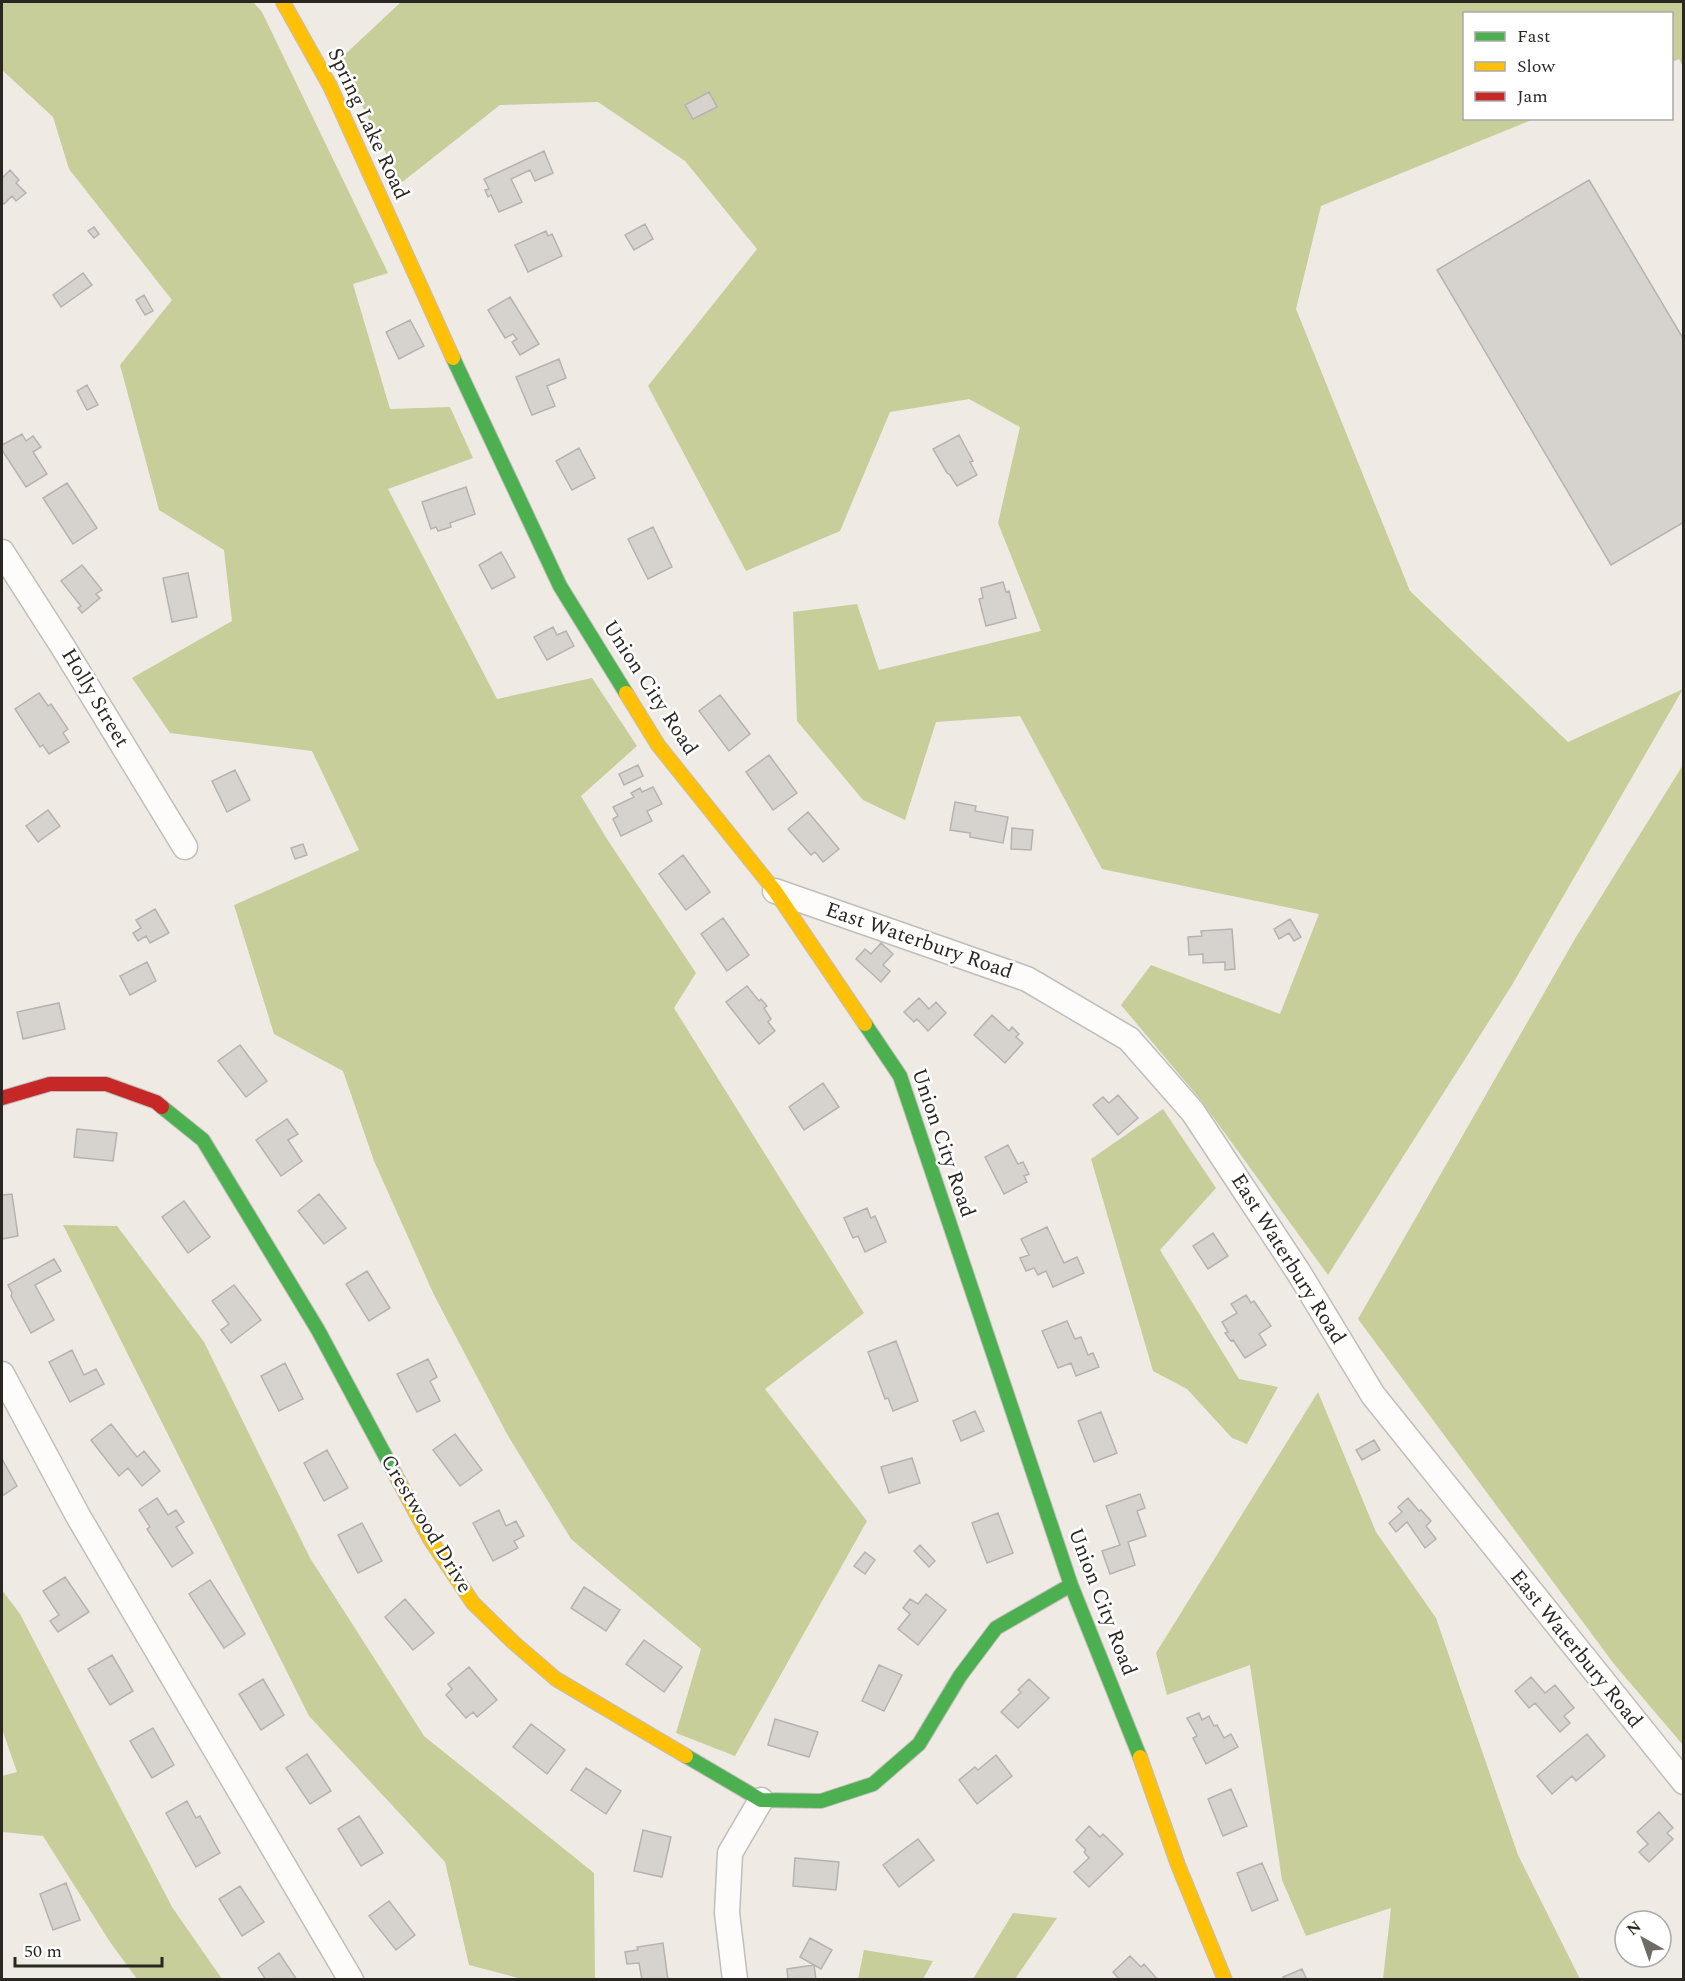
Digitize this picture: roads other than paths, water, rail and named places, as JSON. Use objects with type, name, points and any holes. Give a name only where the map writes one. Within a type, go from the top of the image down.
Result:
[{"type":"main road","name":"Spring Lake Road","points":[[283,2],[330,86],[411,267]]},
{"type":"main road","name":"Union City Road","points":[[411,267],[560,586],[658,745],[775,891],[900,1076],[1071,1586],[1149,1780],[1178,1864],[1225,1980]]},
{"type":"main road","name":"Crestwood Drive","points":[[2,1098],[50,1084],[106,1084],[156,1102],[203,1140],[318,1330],[430,1539],[473,1603],[556,1679],[761,1800],[821,1801],[873,1784],[919,1744],[960,1676],[996,1628],[1071,1586]]},
{"type":"street","name":"Holly Street","points":[[2,552],[185,847]]},
{"type":"street","name":"East Waterbury Road","points":[[775,891],[1027,979],[1129,1039],[1193,1112],[1299,1274],[1373,1395],[1683,1782]]},
{"type":"street","points":[[2,1374],[78,1516],[351,1980]]},
{"type":"street","points":[[735,1980],[727,1913],[730,1853],[761,1800]]}]
